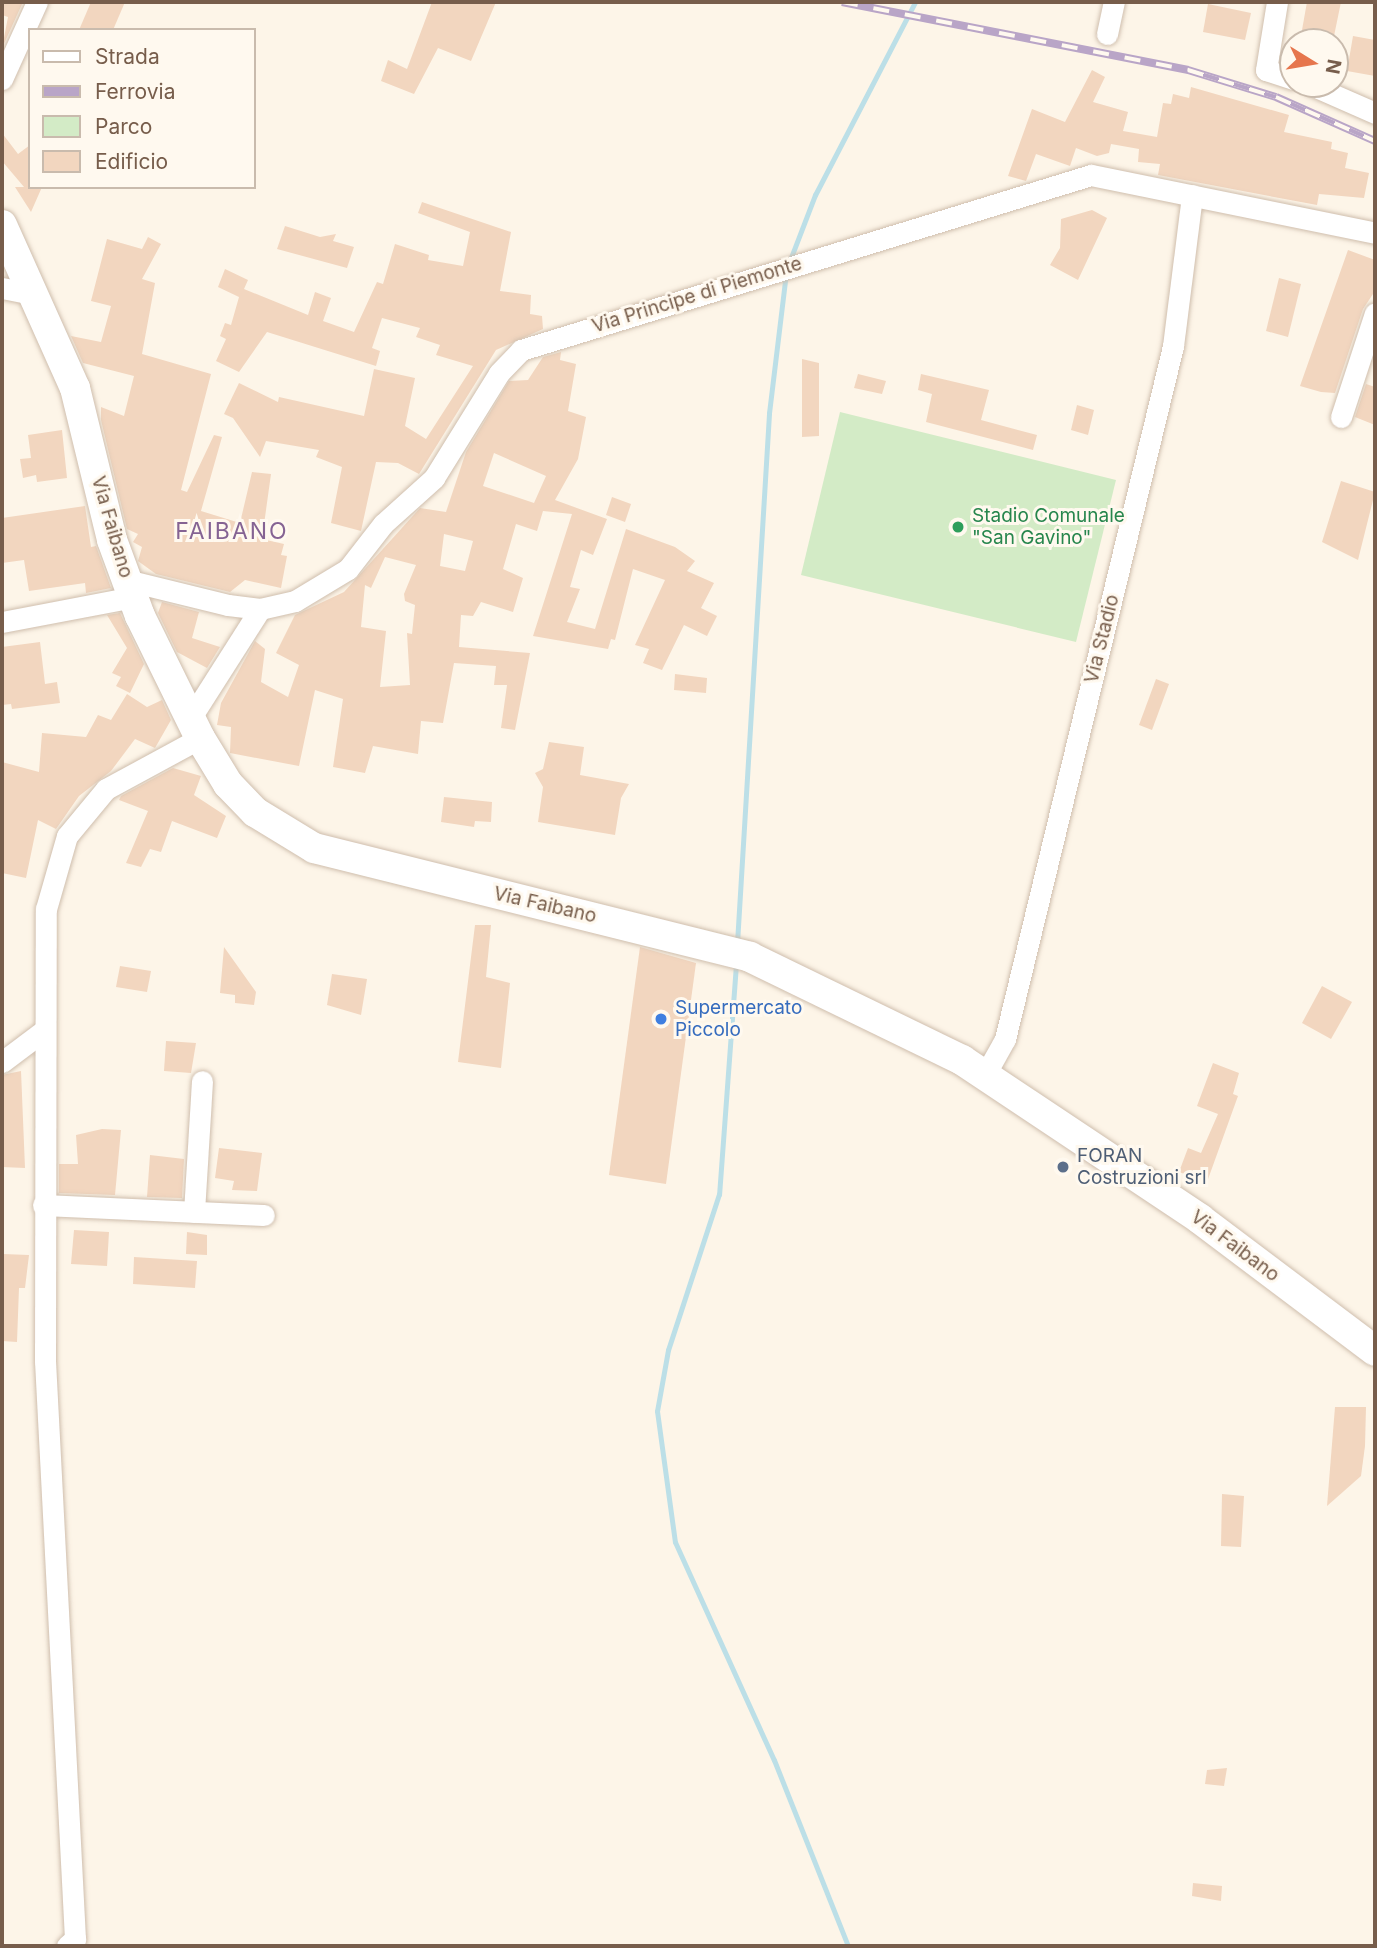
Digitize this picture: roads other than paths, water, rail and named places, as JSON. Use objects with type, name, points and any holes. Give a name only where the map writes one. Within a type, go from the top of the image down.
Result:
[{"type":"street","points":[[2,79],[37,2]]},
{"type":"street","points":[[1107,34],[1114,2]]},
{"type":"street","points":[[1277,2],[1266,70],[1279,74]]},
{"type":"street","points":[[1340,98],[1375,113]]},
{"type":"street","name":"Via Principe di Piemonte","points":[[129,588],[260,609],[295,601],[348,569],[383,524],[434,478],[499,373],[521,350],[1091,175],[1375,233]]},
{"type":"street","name":"Via Stadio","points":[[985,1075],[1005,1039],[1173,346],[1192,195]]},
{"type":"street","name":"Via Faibano","points":[[2,225],[75,388],[129,588],[195,728],[228,784],[255,812],[314,848],[738,954],[985,1075],[1200,1219],[1375,1351]]},
{"type":"street","points":[[2,288],[33,294]]},
{"type":"street","points":[[1340,416],[1375,313]]},
{"type":"street","points":[[2,622],[129,588]]},
{"type":"street","points":[[67,1946],[75,1939],[45,1361],[42,1032],[46,909],[67,836],[106,789],[195,728],[260,609]]},
{"type":"street","points":[[2,1062],[42,1032]]},
{"type":"street","points":[[194,1212],[202,1081]]},
{"type":"street","points":[[43,1205],[264,1215]]},
{"type":"waterway","points":[[790,260],[815,195],[915,2]]},
{"type":"waterway","points":[[737,943],[769,413],[786,273]]},
{"type":"waterway","points":[[736,964],[719,1194],[668,1350],[657,1411],[675,1542],[774,1760],[848,1946]]},
{"type":"railway","points":[[842,2],[1188,70],[1276,97],[1375,141]]},
{"type":"place","name":"Stadio Comunale \"San Gavino\"","points":[[958,527]]},
{"type":"place","name":"Supermercato Piccolo","points":[[661,1019]]},
{"type":"place","name":"FORAN Costruzioni srl","points":[[1063,1167]]},
{"type":"district","name":"FAIBANO","points":[[232,531]]}]
